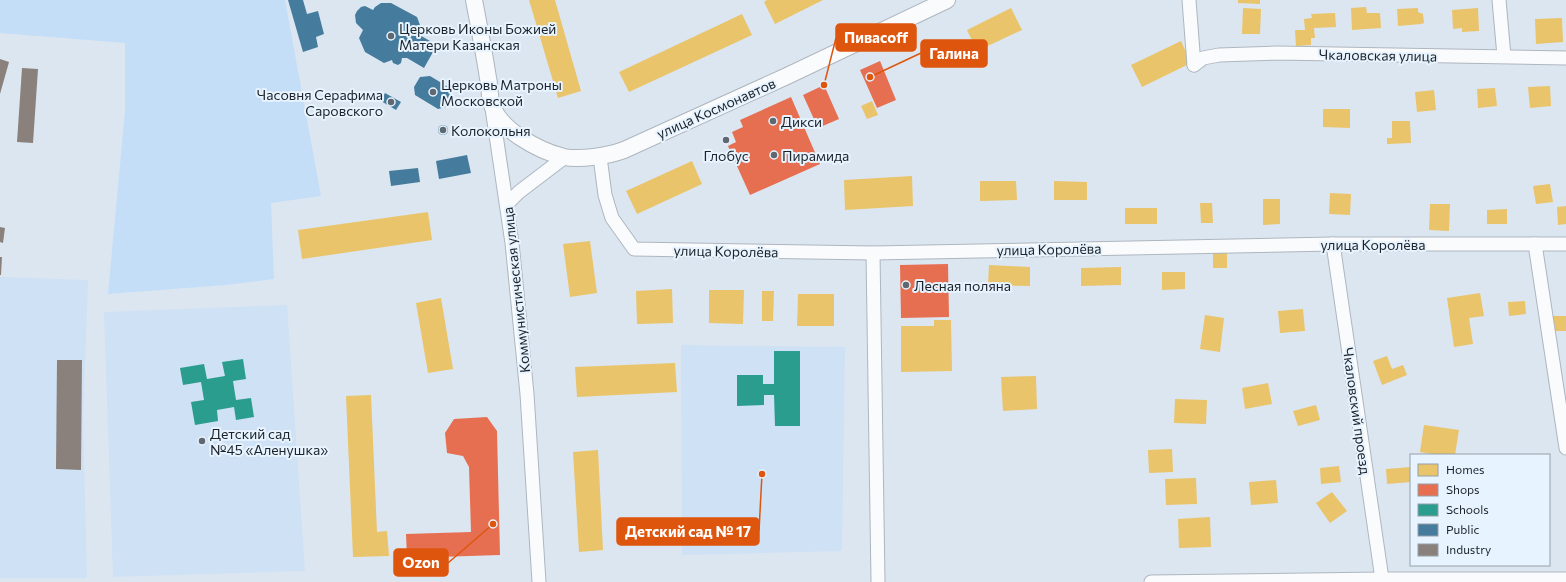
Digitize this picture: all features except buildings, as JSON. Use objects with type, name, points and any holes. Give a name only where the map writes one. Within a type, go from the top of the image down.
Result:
[{"type":"main road","name":"Коммунистическая улица","points":[[474,0],[492,105]]},
{"type":"main road","name":"улица Космонавтов","points":[[492,105],[502,123],[520,138],[543,150],[565,157],[600,156],[624,150],[793,73],[947,0]]},
{"type":"street","name":"Чкаловская улица","points":[[1190,0],[1194,66],[1203,58],[1219,55],[1277,53],[1566,58]]},
{"type":"street","points":[[1499,0],[1504,56]]},
{"type":"street","name":"Коммунистическая улица","points":[[492,105],[512,243],[527,394],[539,582]]},
{"type":"street","name":"улица Королёва","points":[[600,156],[605,195],[612,218],[634,249],[873,253],[1333,244],[1566,244]]},
{"type":"street","points":[[507,204],[519,192],[565,157]]},
{"type":"street","name":"Чкаловский проезд","points":[[1333,244],[1382,579]]},
{"type":"street","points":[[1535,244],[1565,426],[1566,448]]},
{"type":"street","points":[[873,253],[878,582]]},
{"type":"street","points":[[1151,582],[1382,579],[1494,581],[1566,579]]},
{"type":"shaded area","points":[[0,0],[285,0],[321,196],[271,203],[274,279],[226,285],[108,294],[125,111],[125,43],[0,33]]},
{"type":"shaded area","points":[[0,277],[88,280],[83,420],[87,578],[0,578]]},
{"type":"shaded area","name":"Детский сад №45 «Аленушка»","points":[[287,305],[305,571],[113,577],[104,312]]},
{"type":"shaded area","points":[[681,345],[845,347],[842,551],[682,555]]},
{"type":"place","name":"Церковь Иконы Божией Матери Казанская","points":[[391,36]]},
{"type":"place","name":"Галина","points":[[870,77]]},
{"type":"place","name":"Пивасоff","points":[[824,85]]},
{"type":"place","name":"Церковь Матроны Московской","points":[[433,92]]},
{"type":"place","name":"Часовня Серафима Саровского","points":[[391,102]]},
{"type":"place","name":"Дикси","points":[[773,121]]},
{"type":"place","name":"Колокольня","points":[[443,130]]},
{"type":"place","name":"Глобус","points":[[726,140]]},
{"type":"place","name":"Пирамида","points":[[774,155]]},
{"type":"place","name":"Лесная поляна","points":[[906,285]]},
{"type":"place","name":"Детский сад №45 «Аленушка»","points":[[202,441]]},
{"type":"place","name":"Детский сад № 17","points":[[762,474]]},
{"type":"place","name":"Ozon","points":[[493,524]]}]
